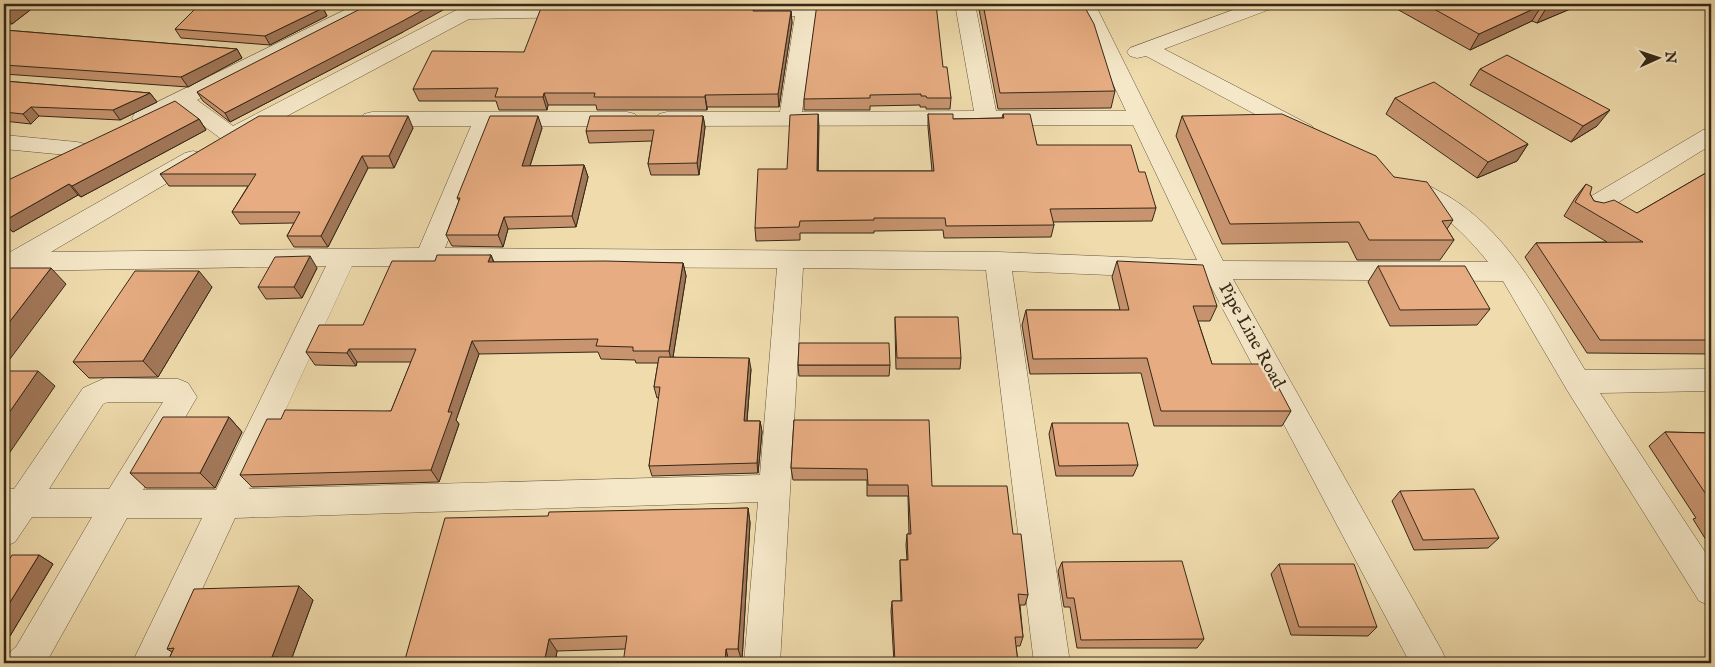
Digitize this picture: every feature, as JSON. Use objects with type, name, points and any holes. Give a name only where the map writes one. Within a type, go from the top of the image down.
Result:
[{"type":"street","points":[[965,4],[986,119]]},
{"type":"street","name":"Pipe Line Road","points":[[1085,4],[1215,270],[1429,663]]},
{"type":"street","points":[[1111,58],[1148,49],[1266,4]]},
{"type":"street","points":[[318,8],[364,7]]},
{"type":"street","points":[[121,128],[188,98],[364,7]]},
{"type":"street","points":[[697,10],[807,7],[790,118]]},
{"type":"street","points":[[9,265],[261,119],[474,8],[599,11]]},
{"type":"street","points":[[1148,49],[1323,141]]},
{"type":"street","points":[[233,50],[273,53]]},
{"type":"street","points":[[153,93],[188,98],[232,136]]},
{"type":"street","points":[[348,119],[1140,118]]},
{"type":"street","points":[[261,119],[309,119]]},
{"type":"street","points":[[428,258],[485,119]]},
{"type":"street","points":[[1592,207],[1711,135]]},
{"type":"street","points":[[4,142],[86,145],[41,166]]},
{"type":"street","points":[[1393,177],[1436,200],[1475,230],[1511,272],[1577,382],[1711,590]]},
{"type":"street","points":[[9,265],[343,257],[791,259],[998,261],[1215,270],[1511,272]]},
{"type":"street","points":[[150,663],[343,257]]},
{"type":"street","points":[[762,663],[791,259]]},
{"type":"street","points":[[998,261],[1052,663]]},
{"type":"street","points":[[1577,382],[1711,380]]},
{"type":"street","points":[[4,532],[13,503],[93,396],[105,390],[178,391],[182,397],[29,659],[24,663]]},
{"type":"street","points":[[13,503],[225,504],[776,488]]},
{"type":"building","points":[[4,4],[18,4],[4,14]]},
{"type":"building","points":[[200,4],[264,4],[323,8],[265,36],[175,29]]},
{"type":"building","points":[[370,4],[434,4],[225,113],[197,92]]},
{"type":"building","points":[[817,4],[936,4],[943,67],[947,67],[951,98],[927,98],[926,96],[921,96],[921,94],[870,95],[870,98],[804,99]]},
{"type":"building","points":[[983,4],[1083,4],[1094,24],[1115,91],[1000,93]]},
{"type":"building","points":[[1425,4],[1555,4],[1547,7],[1542,5],[1479,34]]},
{"type":"building","points":[[754,6],[753,11],[791,11],[778,94],[705,95],[705,97],[594,97],[595,93],[544,93],[543,97],[495,97],[498,88],[413,89],[432,51],[524,52],[541,8]]},
{"type":"building","points":[[4,30],[237,49],[181,77],[4,65]]},
{"type":"building","points":[[1507,55],[1610,110],[1583,126],[1480,69]]},
{"type":"building","points":[[4,81],[150,93],[113,110],[31,107],[23,114],[4,112]]},
{"type":"building","points":[[1434,82],[1528,144],[1488,162],[1395,98]]},
{"type":"building","points":[[175,101],[199,119],[72,186],[69,184],[4,221],[4,182]]},
{"type":"building","points":[[818,114],[817,171],[934,171],[928,114],[953,114],[953,119],[1004,118],[1003,114],[1030,114],[1037,145],[1131,145],[1139,172],[1145,172],[1156,208],[1050,209],[1054,225],[946,226],[945,218],[874,218],[874,220],[800,221],[799,227],[755,228],[758,169],[787,169],[790,115]]},
{"type":"building","points":[[1282,114],[1376,156],[1394,177],[1427,182],[1453,220],[1442,221],[1454,240],[1369,240],[1359,222],[1230,224],[1182,116]]},
{"type":"building","points":[[259,116],[408,116],[389,156],[362,156],[321,236],[287,236],[300,212],[232,212],[256,174],[160,174]]},
{"type":"building","points":[[490,116],[538,116],[522,166],[584,165],[572,216],[504,217],[498,235],[446,235],[460,198],[457,198]]},
{"type":"building","points":[[590,116],[703,116],[697,163],[648,164],[654,130],[586,131]]},
{"type":"building","points":[[1711,170],[1711,340],[1600,340],[1536,243],[1643,242],[1575,202],[1586,184],[1592,187],[1590,194],[1594,201],[1604,203],[1614,200],[1637,213]]},
{"type":"building","points":[[437,255],[491,255],[488,262],[605,261],[683,263],[669,351],[633,351],[633,347],[596,346],[598,339],[472,341],[448,412],[452,412],[431,470],[240,475],[267,419],[281,419],[285,410],[391,411],[416,349],[349,349],[347,353],[306,352],[319,325],[363,325],[392,261],[435,261]]},
{"type":"building","points":[[310,256],[294,287],[258,287],[275,257]]},
{"type":"building","points":[[1117,261],[1203,265],[1217,306],[1193,306],[1212,364],[1266,364],[1291,411],[1161,411],[1147,358],[1033,359],[1026,310],[1129,310]]},
{"type":"building","points":[[1378,266],[1465,266],[1490,309],[1400,310]]},
{"type":"building","points":[[4,268],[51,268],[4,329]]},
{"type":"building","points":[[135,271],[199,271],[143,361],[73,362]]},
{"type":"building","points":[[895,317],[958,317],[961,358],[897,358]]},
{"type":"building","points":[[799,343],[889,343],[890,365],[798,365]]},
{"type":"building","points":[[659,357],[749,358],[744,421],[760,421],[757,463],[649,466],[660,387],[654,387]]},
{"type":"building","points":[[4,371],[38,371],[4,420]]},
{"type":"building","points":[[163,417],[229,417],[200,473],[130,473]]},
{"type":"building","points":[[794,420],[929,420],[932,486],[1007,486],[1013,534],[1021,534],[1028,595],[1018,594],[1023,637],[1015,637],[1018,663],[895,663],[892,601],[902,601],[900,560],[908,560],[907,534],[911,534],[908,485],[868,485],[867,469],[791,468]]},
{"type":"building","points":[[1052,423],[1128,423],[1138,465],[1059,466]]},
{"type":"building","points":[[1665,432],[1711,433],[1711,502]]},
{"type":"building","points":[[1474,489],[1499,538],[1423,540],[1400,491]]},
{"type":"building","points":[[748,508],[738,649],[726,649],[725,663],[623,663],[627,636],[549,639],[544,663],[404,663],[445,518],[548,516],[549,512]]},
{"type":"building","points":[[12,555],[39,555],[4,612],[4,568]]},
{"type":"building","points":[[1182,561],[1204,639],[1081,640],[1074,598],[1067,598],[1062,562]]},
{"type":"building","points":[[1279,564],[1354,564],[1377,627],[1299,627]]},
{"type":"building","points":[[299,586],[272,657],[278,657],[275,663],[167,663],[174,648],[167,649],[194,589]]}]
